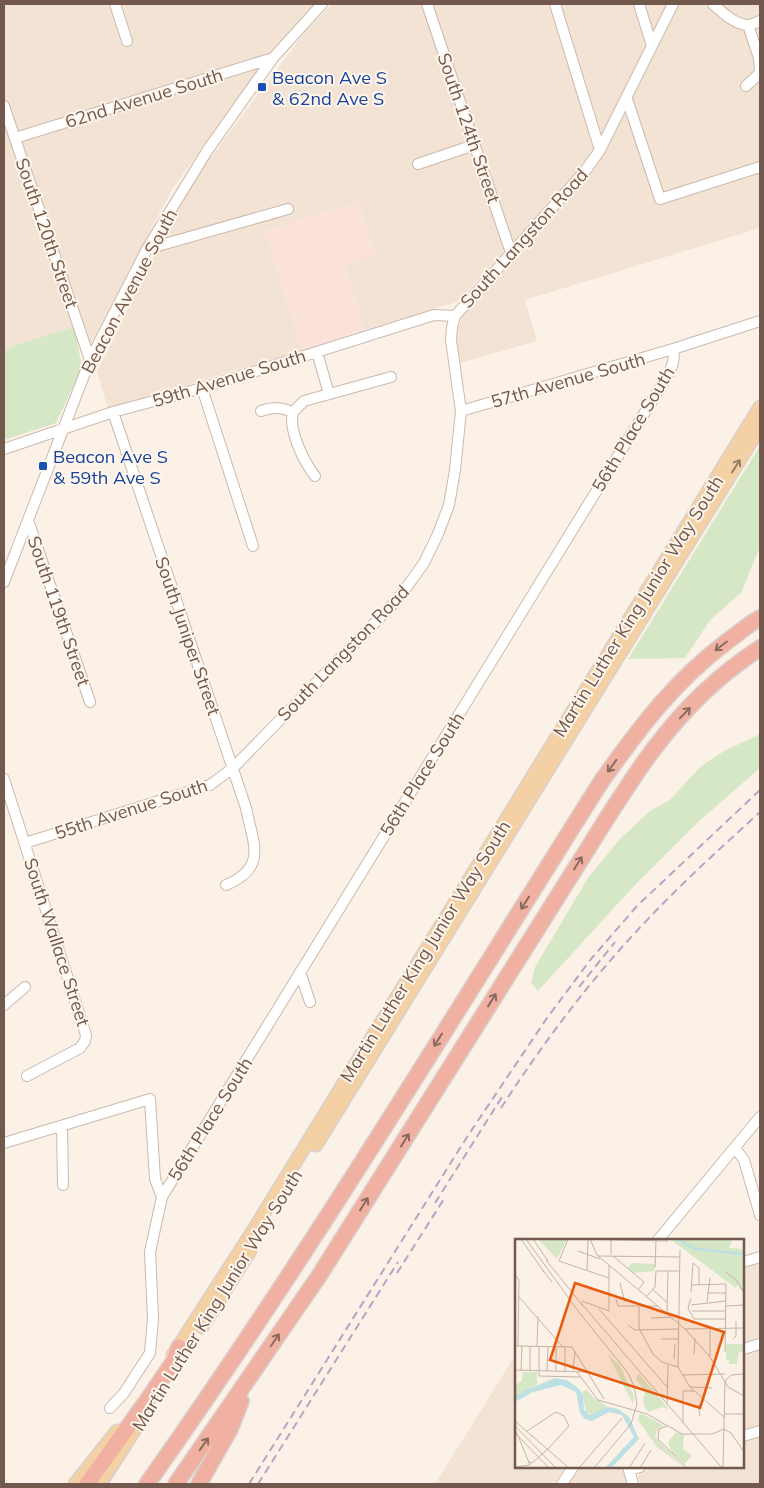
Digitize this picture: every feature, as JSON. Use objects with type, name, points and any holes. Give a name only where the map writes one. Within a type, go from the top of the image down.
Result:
[{"type":"highway","points":[[147,1484],[208,1398],[352,1176],[600,782],[642,725],[671,691],[695,667],[760,618]]},
{"type":"highway","points":[[176,1484],[319,1276],[603,823],[642,766],[677,722],[712,685],[760,648]]},
{"type":"highway","points":[[86,1484],[174,1361],[179,1347]]},
{"type":"highway","points":[[199,1484],[230,1430],[248,1381]]},
{"type":"main road","name":"Martin Luther King Junior Way South","points":[[75,1484],[179,1347],[253,1231],[760,407]]},
{"type":"main road","name":"Martin Luther King Junior Way South","points":[[100,1484],[229,1285],[760,427]]},
{"type":"street","points":[[115,4],[127,41]]},
{"type":"street","name":"Beacon Avenue South","points":[[5,577],[90,360],[147,249],[207,151],[273,58],[322,4]]},
{"type":"street","name":"South 124th Street","points":[[427,4],[511,253]]},
{"type":"street","points":[[554,4],[600,150]]},
{"type":"street","points":[[639,4],[652,46]]},
{"type":"street","name":"South Langston Road","points":[[233,768],[398,599],[424,563],[449,505],[455,470],[461,411],[451,340],[455,316],[585,171],[600,150],[673,4]]},
{"type":"street","points":[[713,4],[737,22],[748,25],[760,21]]},
{"type":"street","points":[[746,86],[760,69],[759,58],[748,25]]},
{"type":"street","name":"62nd Avenue South","points":[[14,138],[273,58]]},
{"type":"street","points":[[626,99],[660,199],[760,167]]},
{"type":"street","name":"South 120th Street","points":[[4,106],[90,360]]},
{"type":"street","points":[[418,164],[474,145]]},
{"type":"street","points":[[147,249],[288,209]]},
{"type":"street","name":"59th Avenue South","points":[[4,448],[64,430],[113,412],[202,388],[434,315],[455,316]]},
{"type":"street","name":"57th Avenue South","points":[[461,411],[673,349],[760,321]]},
{"type":"street","name":"56th Place South","points":[[162,1197],[670,373],[674,356],[673,349]]},
{"type":"street","points":[[317,352],[329,394]]},
{"type":"street","points":[[315,476],[306,464],[292,424],[293,412],[304,401],[391,377]]},
{"type":"street","points":[[202,388],[253,546]]},
{"type":"street","points":[[260,411],[281,407],[293,412]]},
{"type":"street","name":"South Juniper Street","points":[[113,412],[246,808],[255,854],[254,862],[240,879],[226,885]]},
{"type":"street","name":"South 119th Street","points":[[28,520],[90,702]]},
{"type":"street","name":"55th Avenue South","points":[[25,843],[202,788],[216,781],[233,768]]},
{"type":"street","name":"South Wallace Street","points":[[4,779],[86,1038],[83,1046],[78,1050],[27,1076]]},
{"type":"street","points":[[300,972],[310,1002]]},
{"type":"street","points":[[4,1005],[25,987]]},
{"type":"street","points":[[4,1143],[150,1099],[155,1179],[162,1197],[150,1252],[153,1318],[150,1353],[124,1393],[110,1408]]},
{"type":"street","points":[[659,1239],[760,1117]]},
{"type":"street","points":[[62,1126],[62,1185]]},
{"type":"street","points":[[735,1148],[744,1160],[760,1215]]},
{"type":"street","points":[[744,1262],[760,1256]]},
{"type":"street","points":[[744,1349],[760,1344]]},
{"type":"street","points":[[744,1436],[760,1431]]},
{"type":"street","points":[[562,1484],[572,1468]]},
{"type":"street","points":[[629,1468],[633,1484]]},
{"type":"shaded area","points":[[4,4],[314,4],[270,53],[173,188],[91,344],[84,324],[12,346],[4,352]]},
{"type":"shaded area","points":[[332,4],[667,4],[602,136],[575,176],[457,302],[364,330],[344,264],[375,255],[359,202],[265,231],[302,350],[108,409],[97,372],[168,228],[202,169],[305,32]]},
{"type":"shaded area","points":[[677,4],[760,4],[760,228],[525,300],[537,341],[460,363],[457,341],[458,327],[464,314],[585,180],[604,152]]},
{"type":"shaded area","points":[[359,202],[375,255],[344,265],[364,330],[302,350],[265,231]]},
{"type":"shaded area","points":[[760,1262],[760,1338],[744,1344],[744,1267]]},
{"type":"shaded area","points":[[760,1348],[760,1426],[744,1431],[744,1354]]},
{"type":"shaded area","points":[[515,1356],[515,1468],[564,1468],[554,1484],[435,1484]]},
{"type":"shaded area","points":[[760,1435],[760,1484],[640,1484],[638,1477],[640,1472],[655,1468],[744,1468],[744,1441]]},
{"type":"shaded area","points":[[577,1468],[622,1468],[627,1484],[567,1484]]},
{"type":"green space","points":[[74,327],[81,361],[79,374],[56,423],[4,440],[4,352],[12,346]]},
{"type":"green space","points":[[760,446],[760,547],[741,593],[711,619],[685,658],[628,659]]},
{"type":"green space","points":[[760,734],[760,768],[697,823],[634,886],[538,991],[531,983],[535,967],[588,878],[619,840],[650,811],[670,800],[700,767],[724,751]]},
{"type":"railway","points":[[249,1484],[467,1137],[547,1018],[591,959],[637,906],[760,790]]},
{"type":"railway","points":[[501,1108],[553,1033],[629,939],[704,863],[760,812]]},
{"type":"railway","points":[[579,987],[615,942]]},
{"type":"railway","points":[[435,1203],[502,1097]]},
{"type":"railway","points":[[397,1273],[444,1199]]},
{"type":"railway","points":[[258,1484],[398,1262]]},
{"type":"place","name":"Beacon Ave S & 62nd Ave S","points":[[262,87]]},
{"type":"place","name":"Beacon Ave S & 59th Ave S","points":[[43,466]]}]
